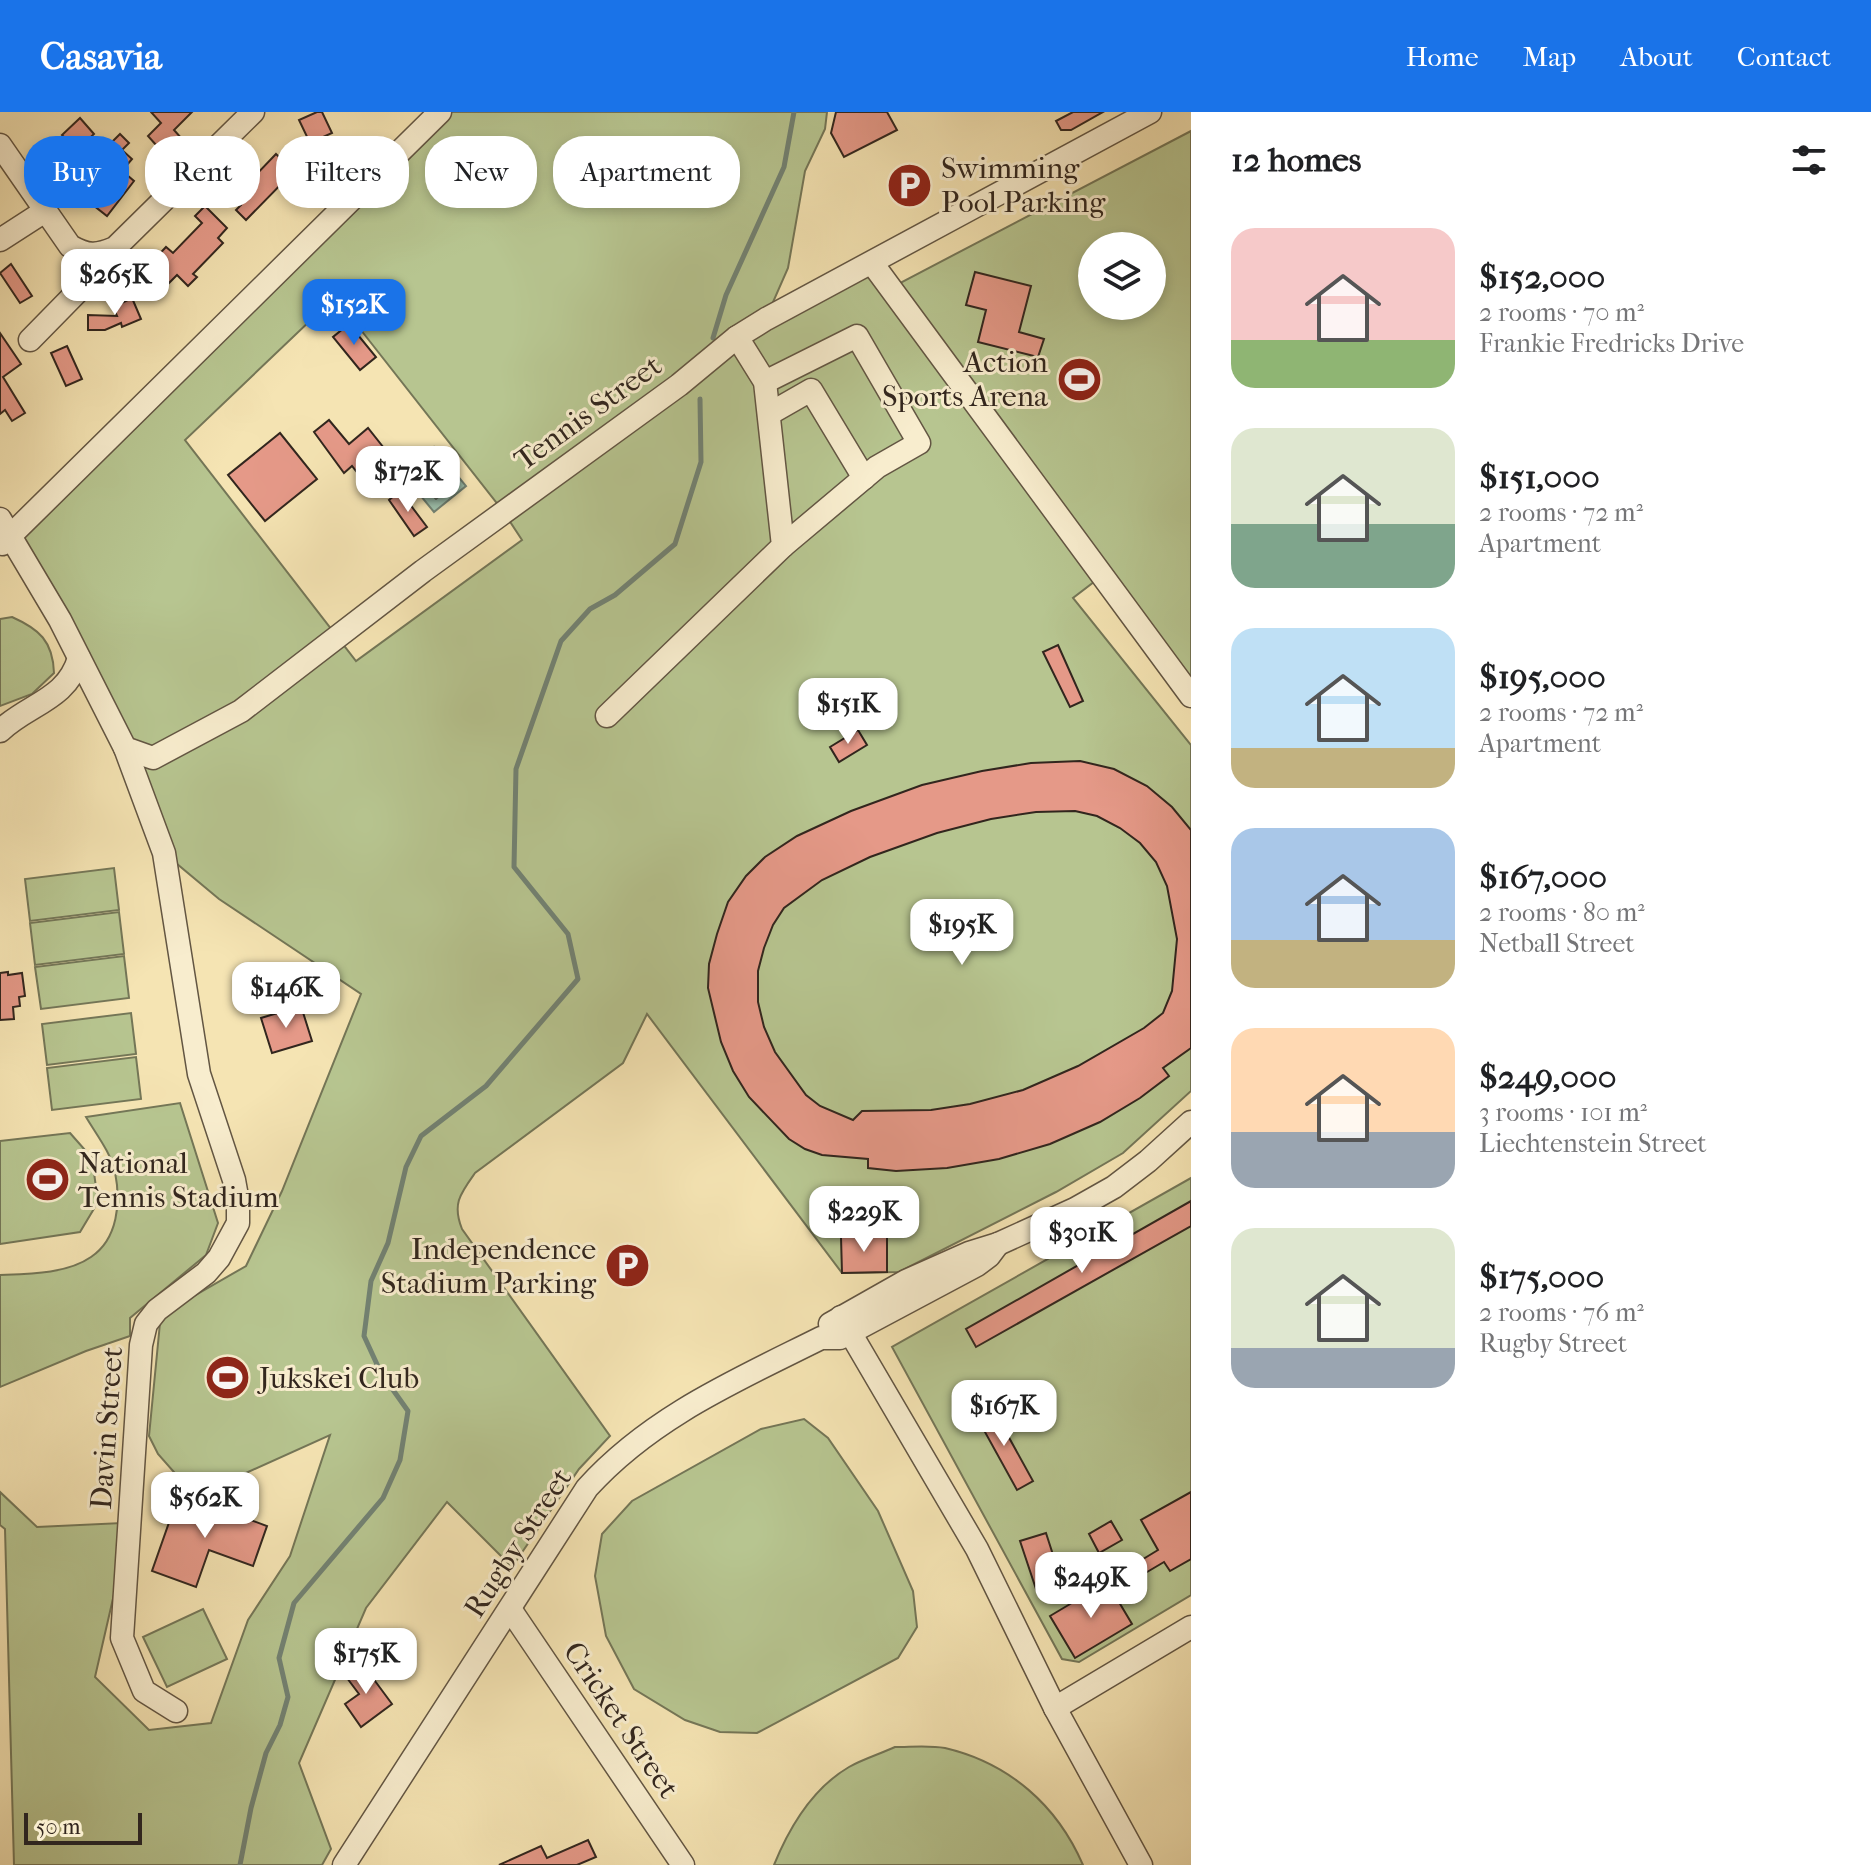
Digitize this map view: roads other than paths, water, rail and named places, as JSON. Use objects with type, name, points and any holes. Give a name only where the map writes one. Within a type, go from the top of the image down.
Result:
[{"type":"street","points":[[125,748],[60,620],[3,533],[440,112]]},
{"type":"street","name":"Tennis Street","points":[[125,748],[153,758],[241,711],[469,536],[679,385],[737,337],[1150,112]]},
{"type":"street","points":[[0,145],[70,246],[97,255],[115,248],[238,117]]},
{"type":"street","points":[[0,240],[45,211]]},
{"type":"street","points":[[30,340],[82,287],[91,255]]},
{"type":"street","points":[[872,263],[1191,696]]},
{"type":"street","points":[[607,716],[783,546],[877,467],[919,443],[857,336],[765,382]]},
{"type":"street","points":[[737,337],[765,382],[783,546]]},
{"type":"street","points":[[769,414],[811,390],[864,478]]},
{"type":"street","points":[[0,731],[13,719],[60,691],[74,675],[79,658]]},
{"type":"street","name":"Davin Street","points":[[125,748],[164,853],[199,1074],[234,1180],[238,1202],[238,1223],[219,1258],[206,1273],[157,1310],[146,1324],[141,1345],[122,1638],[144,1691],[176,1711]]},
{"type":"street","name":"Rugby Street","points":[[344,1865],[587,1488],[612,1460],[656,1427],[711,1393],[837,1330],[906,1281],[969,1253],[998,1244],[1075,1209],[1114,1187],[1191,1122]]},
{"type":"street","points":[[837,1330],[988,1593],[1003,1607],[1141,1865]]},
{"type":"street","name":"Cricket Street","points":[[510,1609],[683,1865]]},
{"type":"street","points":[[1055,1708],[1191,1627]]},
{"type":"water","points":[[434,447],[466,486],[434,512],[402,473]]},
{"type":"waterway","points":[[713,338],[726,295],[784,167],[794,112]]},
{"type":"waterway","points":[[240,1865],[266,1753],[280,1725],[288,1697],[279,1658],[294,1603],[383,1498],[400,1460],[408,1411],[381,1373],[364,1336],[371,1281],[388,1243],[406,1167],[421,1136],[486,1086],[578,979],[568,934],[514,867],[516,769],[561,641],[590,609],[615,595],[675,544],[701,462],[700,399]]},
{"type":"place","name":"Swimming Pool Parking","points":[[910,185]]},
{"type":"place","name":"Action Sports Arena","points":[[1079,379]]},
{"type":"place","name":"National Tennis Stadium","points":[[47,1180]]},
{"type":"place","name":"Independence Stadium Parking","points":[[627,1266]]},
{"type":"place","name":"Jukskei Club","points":[[228,1378]]}]
